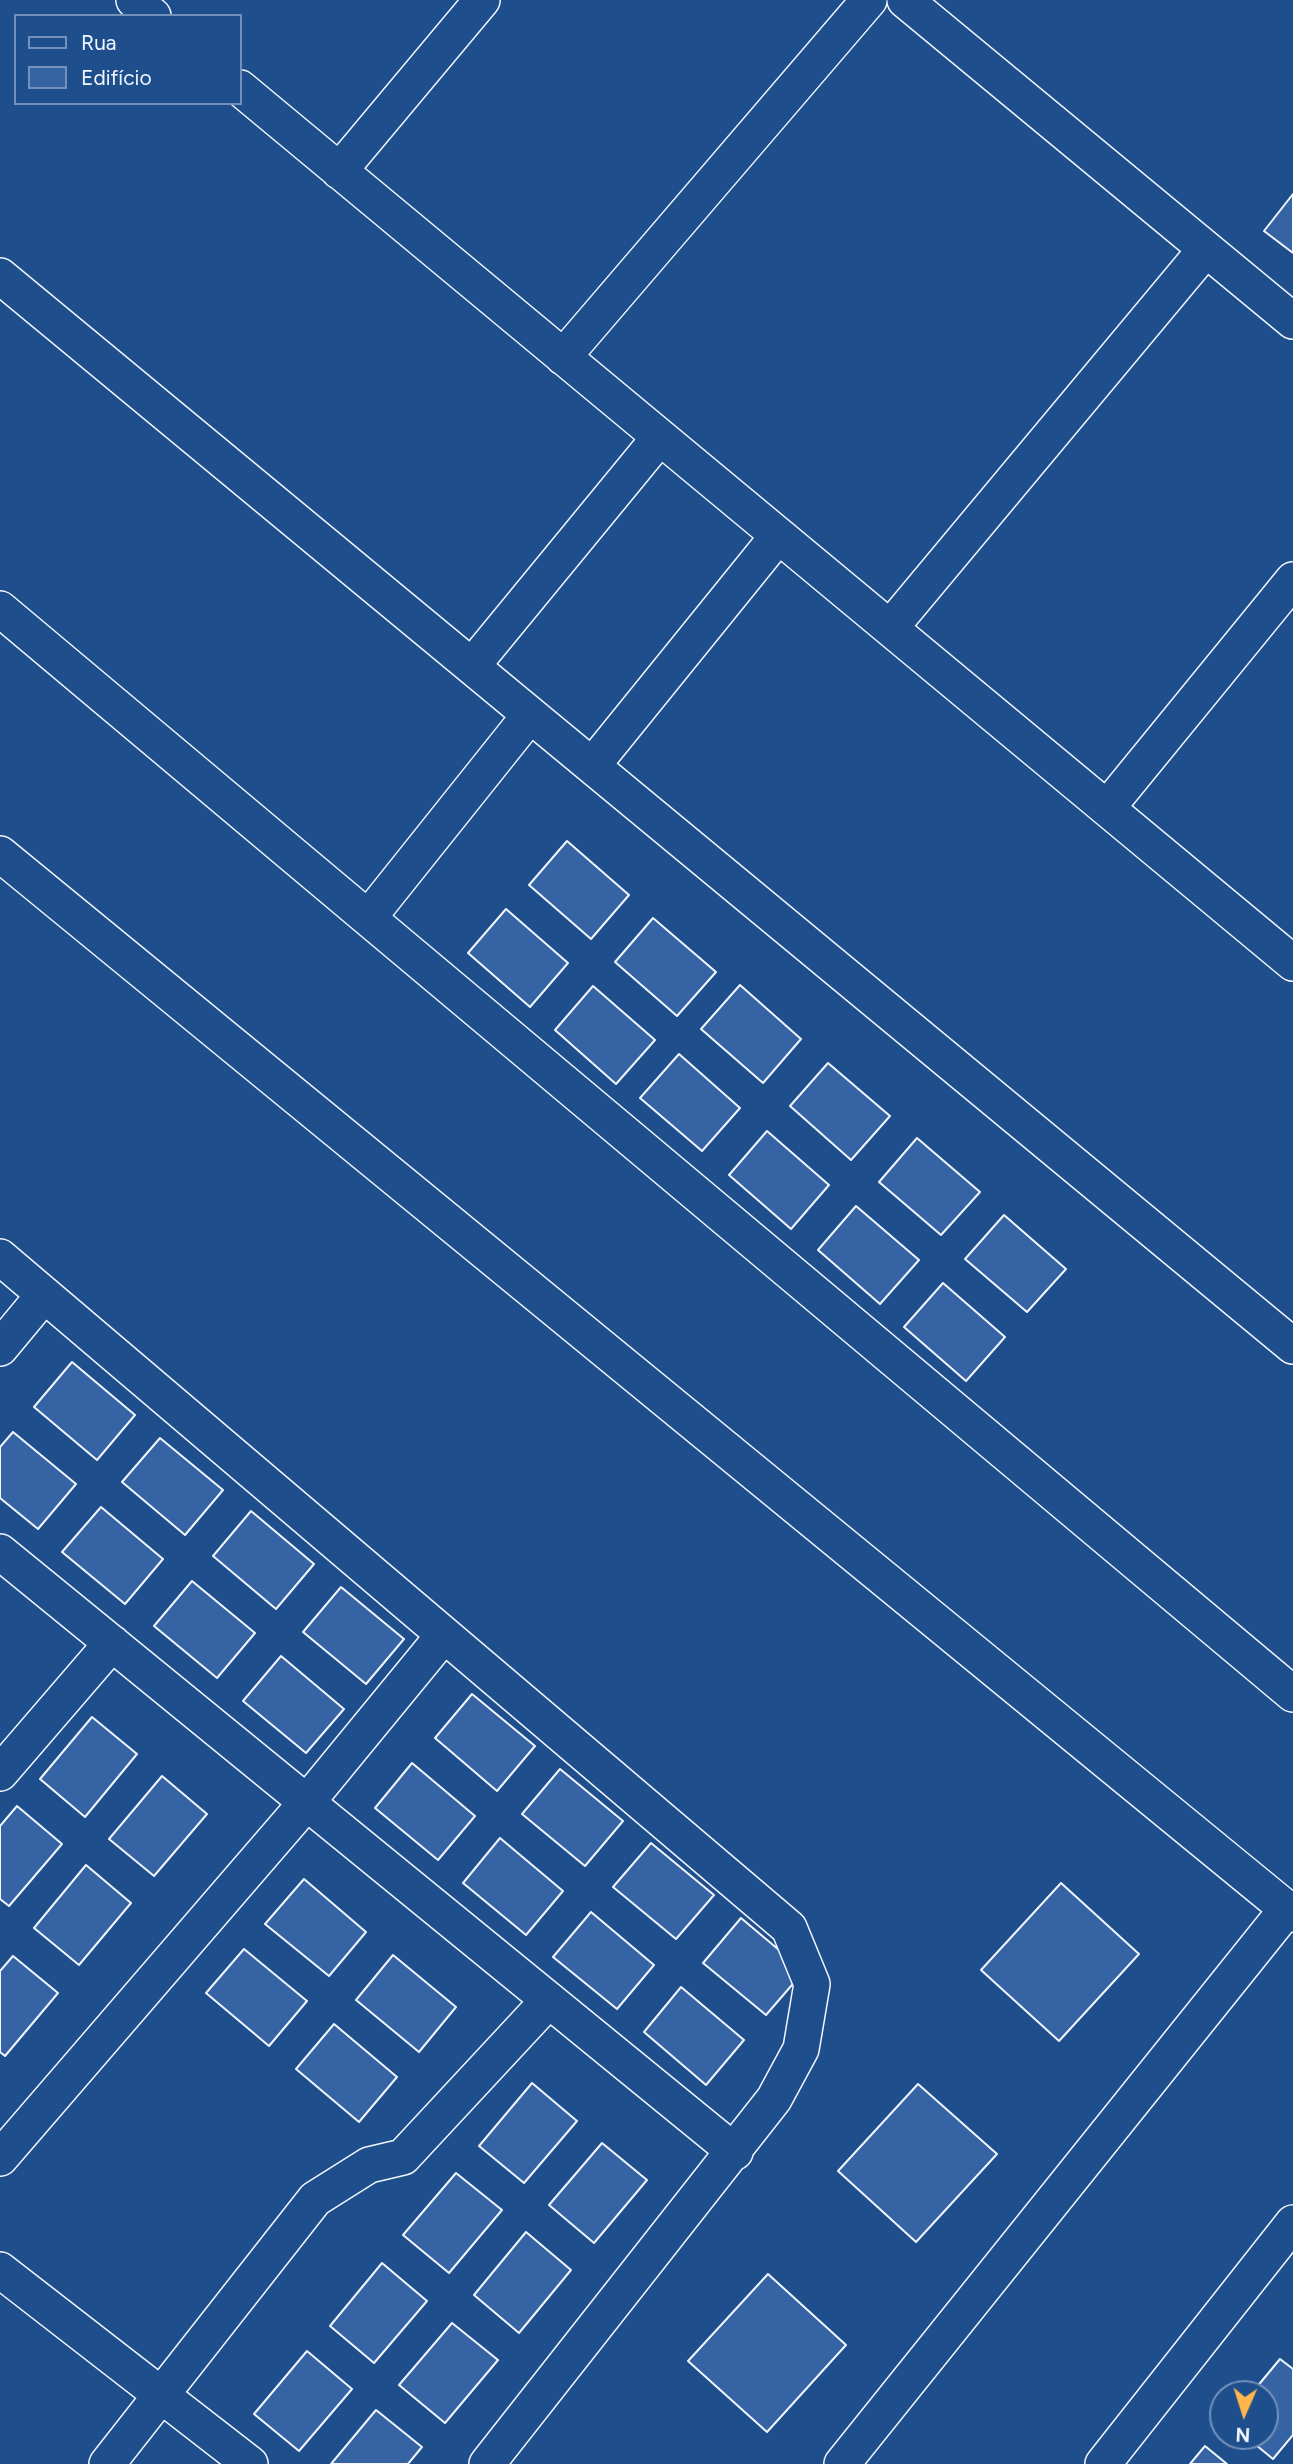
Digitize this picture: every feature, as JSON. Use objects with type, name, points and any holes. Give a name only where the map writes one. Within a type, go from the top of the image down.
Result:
[{"type":"street","points":[[134,0],[151,14]]},
{"type":"street","points":[[340,171],[482,0]]},
{"type":"street","points":[[563,357],[869,0]]},
{"type":"street","points":[[905,0],[1293,321]]},
{"type":"street","points":[[242,90],[1293,963]]},
{"type":"street","points":[[890,628],[1206,249]]},
{"type":"street","points":[[0,276],[1293,1346]]},
{"type":"street","points":[[472,666],[660,438]]},
{"type":"street","points":[[592,766],[778,536]]},
{"type":"street","points":[[1107,808],[1293,580]]},
{"type":"street","points":[[0,609],[1293,1694]]},
{"type":"street","points":[[368,918],[530,715]]},
{"type":"street","points":[[0,854],[1290,1911],[842,2464]]},
{"type":"street","points":[[0,1257],[789,1928],[812,1984],[801,2049],[774,2099],[735,2152],[487,2464]]},
{"type":"street","points":[[0,1348],[44,1295]]},
{"type":"street","points":[[0,1552],[735,2152]]},
{"type":"street","points":[[0,2158],[307,1802],[444,1635]]},
{"type":"street","points":[[0,1773],[112,1643]]},
{"type":"street","points":[[107,2464],[315,2199],[369,2165],[403,2157],[549,2000]]},
{"type":"street","points":[[1102,2464],[1293,2223]]},
{"type":"street","points":[[0,2270],[250,2464]]},
{"type":"building","points":[[1293,194],[1293,253],[1264,231]]},
{"type":"building","points":[[567,841],[629,895],[591,939],[529,885]]},
{"type":"building","points":[[506,909],[568,963],[530,1007],[468,953]]},
{"type":"building","points":[[653,918],[716,972],[677,1016],[615,962]]},
{"type":"building","points":[[740,985],[801,1039],[763,1083],[701,1029]]},
{"type":"building","points":[[593,986],[655,1040],[616,1084],[555,1030]]},
{"type":"building","points":[[679,1054],[740,1108],[702,1151],[640,1098]]},
{"type":"building","points":[[828,1063],[890,1116],[851,1160],[790,1106]]},
{"type":"building","points":[[767,1131],[829,1185],[791,1229],[729,1175]]},
{"type":"building","points":[[917,1138],[980,1192],[941,1235],[879,1182]]},
{"type":"building","points":[[856,1206],[919,1260],[880,1304],[818,1250]]},
{"type":"building","points":[[1004,1215],[1066,1269],[1027,1312],[965,1259]]},
{"type":"building","points":[[943,1283],[1005,1337],[966,1381],[904,1327]]},
{"type":"building","points":[[72,1362],[135,1415],[97,1460],[34,1407]]},
{"type":"building","points":[[13,1432],[76,1484],[38,1529],[0,1498],[0,1447]]},
{"type":"building","points":[[160,1438],[223,1490],[185,1535],[122,1482]]},
{"type":"building","points":[[101,1507],[163,1559],[125,1604],[62,1552]]},
{"type":"building","points":[[251,1511],[314,1564],[276,1609],[213,1556]]},
{"type":"building","points":[[192,1581],[255,1633],[217,1678],[154,1626]]},
{"type":"building","points":[[341,1587],[404,1639],[366,1684],[303,1632]]},
{"type":"building","points":[[281,1656],[344,1709],[306,1753],[243,1701]]},
{"type":"building","points":[[472,1694],[535,1746],[497,1791],[435,1738]]},
{"type":"building","points":[[92,1717],[137,1754],[85,1817],[40,1779]]},
{"type":"building","points":[[412,1763],[475,1816],[438,1860],[375,1808]]},
{"type":"building","points":[[560,1769],[623,1821],[585,1866],[522,1814]]},
{"type":"building","points":[[162,1776],[207,1814],[154,1876],[109,1839]]},
{"type":"building","points":[[17,1806],[62,1844],[9,1906],[0,1899],[0,1826]]},
{"type":"building","points":[[500,1838],[563,1891],[526,1935],[463,1883]]},
{"type":"building","points":[[651,1843],[714,1895],[676,1939],[613,1887]]},
{"type":"building","points":[[86,1865],[131,1903],[79,1965],[34,1928]]},
{"type":"building","points":[[304,1879],[366,1932],[329,1976],[265,1924]]},
{"type":"building","points":[[1061,1883],[1139,1954],[1059,2041],[981,1970]]},
{"type":"building","points":[[591,1912],[654,1965],[617,2009],[553,1957]]},
{"type":"building","points":[[741,1918],[804,1971],[766,2015],[703,1963]]},
{"type":"building","points":[[244,1949],[307,2001],[269,2046],[206,1993]]},
{"type":"building","points":[[393,1955],[456,2007],[419,2052],[356,2000]]},
{"type":"building","points":[[13,1956],[58,1993],[5,2056],[0,2052],[0,1971]]},
{"type":"building","points":[[681,1987],[744,2040],[706,2085],[644,2032]]},
{"type":"building","points":[[334,2024],[397,2077],[359,2122],[296,2069]]},
{"type":"building","points":[[532,2083],[577,2121],[524,2183],[479,2146]]},
{"type":"building","points":[[918,2084],[997,2154],[916,2242],[838,2171]]},
{"type":"building","points":[[602,2143],[647,2180],[594,2243],[549,2205]]},
{"type":"building","points":[[456,2173],[502,2210],[449,2273],[403,2235]]},
{"type":"building","points":[[526,2232],[571,2270],[519,2333],[474,2295]]},
{"type":"building","points":[[382,2263],[427,2301],[374,2363],[330,2326]]},
{"type":"building","points":[[768,2274],[846,2345],[767,2432],[688,2361]]},
{"type":"building","points":[[452,2323],[498,2360],[445,2423],[399,2385]]},
{"type":"building","points":[[307,2351],[352,2389],[299,2451],[254,2414]]},
{"type":"building","points":[[1280,2359],[1293,2369],[1293,2435],[1273,2459],[1262,2450],[1279,2450],[1279,2380],[1263,2380]]},
{"type":"building","points":[[376,2410],[422,2447],[408,2464],[331,2464]]},
{"type":"building","points":[[1205,2446],[1227,2464],[1190,2464]]}]
